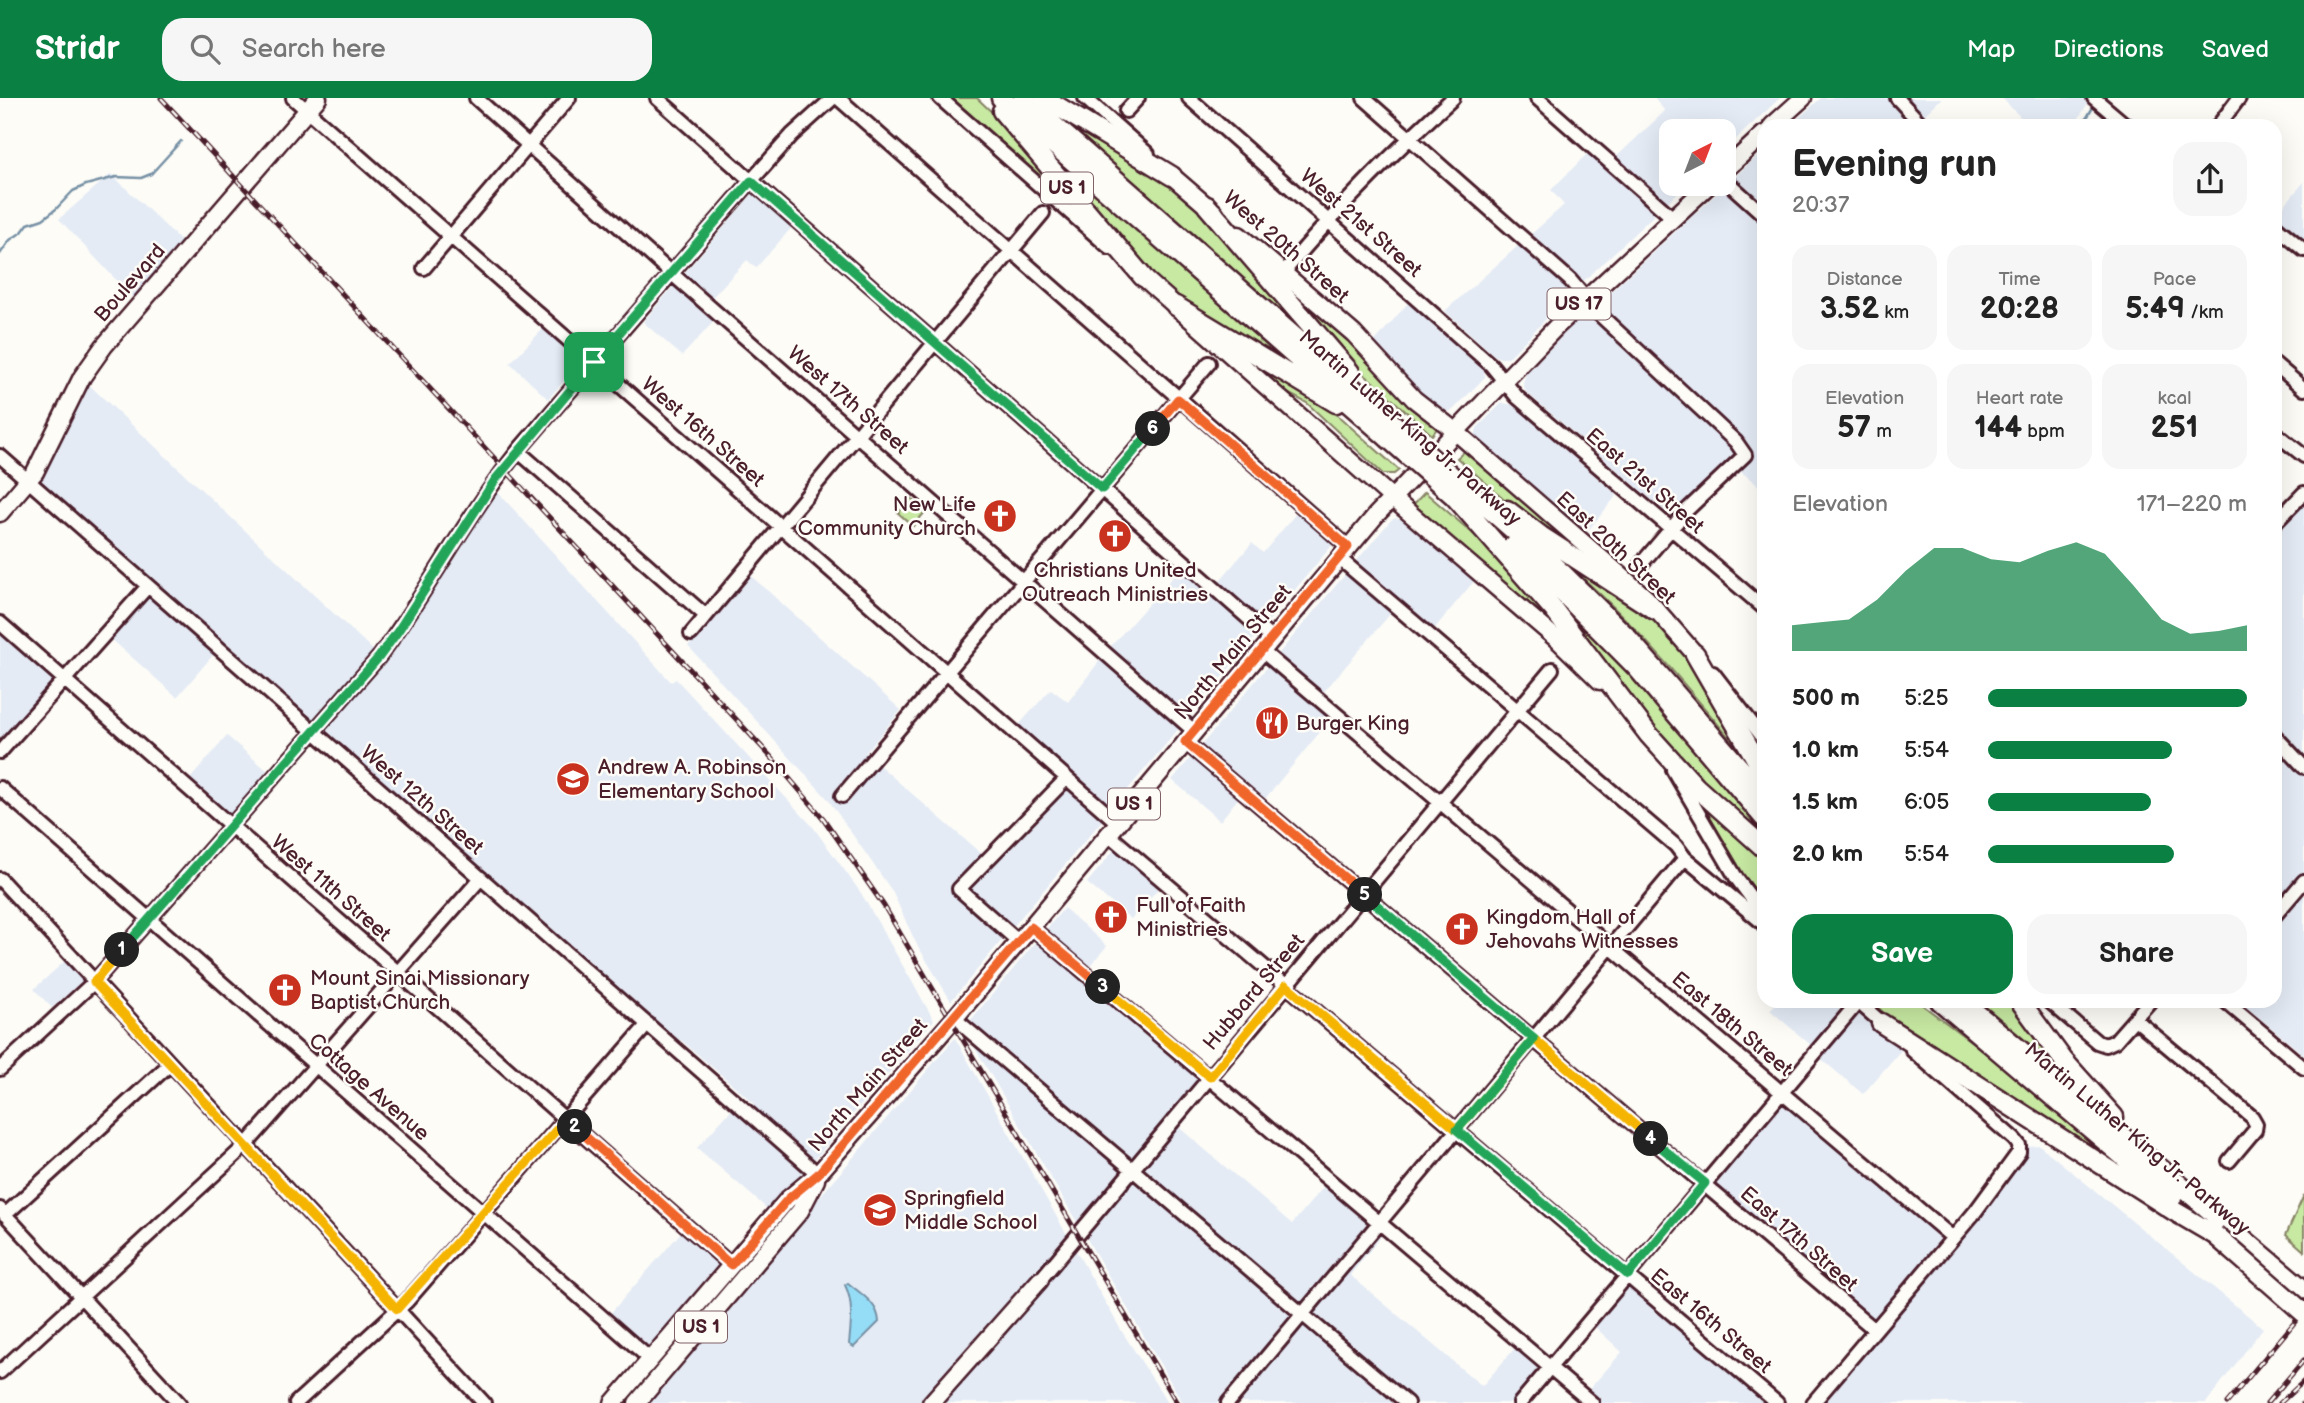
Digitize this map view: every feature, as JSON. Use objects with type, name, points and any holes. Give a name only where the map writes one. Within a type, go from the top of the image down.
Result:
[{"type":"highway","name":"US 1","points":[[990,98],[1143,277]]},
{"type":"highway","name":"Martin Luther King Jr. Parkway","points":[[1001,98],[1392,429]]},
{"type":"highway","name":"Martin Luther King Jr. Parkway","points":[[1023,98],[1461,490],[1562,573],[1620,629],[1757,788]]},
{"type":"highway","points":[[1044,98],[1172,176]]},
{"type":"highway","points":[[1207,206],[1313,332],[1368,391],[1392,429]]},
{"type":"highway","points":[[1175,306],[1336,404],[1392,429]]},
{"type":"highway","name":"Martin Luther King Jr. Parkway","points":[[1461,490],[1612,642],[1757,810]]},
{"type":"highway","points":[[1461,490],[1496,503],[1654,610]]},
{"type":"highway","points":[[1461,490],[1649,735],[1705,796],[1757,842]]},
{"type":"highway","points":[[1695,654],[1757,760]]},
{"type":"highway","name":"Martin Luther King Jr. Parkway","points":[[1949,1008],[2220,1230],[2304,1290]]},
{"type":"highway","name":"Martin Luther King Jr. Parkway","points":[[1970,1008],[2220,1230],[2304,1313]]},
{"type":"highway","points":[[2025,1008],[2064,1061],[2103,1106],[2220,1230]]},
{"type":"highway","points":[[1881,1023],[2174,1211],[2220,1230]]},
{"type":"main road","points":[[1778,119],[1795,101]]},
{"type":"main road","name":"Boulevard","points":[[0,513],[35,472],[82,377],[104,346],[313,104]]},
{"type":"main road","points":[[1736,160],[1757,140]]},
{"type":"main road","name":"West 20th Street","points":[[1172,176],[1353,334],[1414,398],[1455,431]]},
{"type":"main road","name":"North Main Street","points":[[613,1403],[788,1199],[818,1174],[954,1018],[1392,498],[1586,298],[1697,196]]},
{"type":"main road","name":"US 1","points":[[1143,277],[1392,498]]},
{"type":"main road","name":"East 20th Street","points":[[1455,431],[1647,599],[1695,654]]},
{"type":"main road","points":[[1392,498],[1567,649],[1649,735]]},
{"type":"main road","name":"North Main Street","points":[[637,1403],[800,1211],[818,1174]]},
{"type":"main road","name":"Hubbard Street","points":[[931,1403],[1040,1280]]},
{"type":"street","name":"West 16th Street","points":[[293,98],[313,104],[451,236],[1067,778],[1113,828]]},
{"type":"street","name":"West 17th Street","points":[[476,98],[1024,582],[1190,737]]},
{"type":"street","points":[[424,268],[569,98]]},
{"type":"street","name":"East 18th Street","points":[[657,98],[1102,489],[1267,645],[1440,802],[1953,1238]]},
{"type":"street","points":[[0,1069],[94,982],[379,657],[495,480],[518,451],[792,135],[835,98],[1012,250],[1517,710],[1757,918]]},
{"type":"street","points":[[940,98],[1143,277]]},
{"type":"street","name":"West 20th Street","points":[[1085,98],[1172,176]]},
{"type":"street","points":[[1126,111],[1138,98]]},
{"type":"street","name":"West 21st Street","points":[[1189,98],[1491,365],[1504,380]]},
{"type":"street","points":[[1364,98],[1570,280],[1600,315],[1736,442],[1745,455],[1671,528],[1642,562]]},
{"type":"street","points":[[1283,273],[1328,220],[1409,138],[1453,98]]},
{"type":"street","points":[[1538,98],[1673,218]]},
{"type":"street","points":[[1896,98],[1916,119]]},
{"type":"street","points":[[2095,98],[2119,119]]},
{"type":"street","points":[[2223,119],[2239,98]]},
{"type":"street","points":[[1736,190],[1757,209]]},
{"type":"street","points":[[691,634],[1043,213]]},
{"type":"street","points":[[2282,232],[2304,250]]},
{"type":"street","points":[[842,796],[1209,363]]},
{"type":"street","points":[[2282,370],[2304,389]]},
{"type":"street","name":"East 21st Street","points":[[1504,380],[1517,397],[1757,602]]},
{"type":"street","points":[[2282,439],[2304,456]]},
{"type":"street","points":[[518,451],[706,617]]},
{"type":"street","name":"West 12th Street","points":[[0,456],[818,1174]]},
{"type":"street","points":[[2282,516],[2304,493]]},
{"type":"street","points":[[0,752],[148,586]]},
{"type":"street","name":"West 11th Street","points":[[0,623],[731,1265]]},
{"type":"street","name":"East 20th Street","points":[[1695,654],[1715,675],[1757,730]]},
{"type":"street","name":"Hubbard Street","points":[[1040,1280],[1552,669]]},
{"type":"street","points":[[1649,735],[1678,778],[1737,879],[1757,906]]},
{"type":"street","name":"East 17th Street","points":[[1190,737],[1363,894],[1875,1330]]},
{"type":"street","points":[[2282,743],[2304,767]]},
{"type":"street","points":[[1019,942],[959,889],[1067,778]]},
{"type":"street","name":"Cottage Avenue","points":[[0,789],[650,1359]]},
{"type":"street","name":"East 16th Street","points":[[1113,828],[1286,985],[1777,1403]]},
{"type":"street","points":[[1228,1403],[1685,858]]},
{"type":"street","points":[[0,1373],[245,1146],[481,878]]},
{"type":"street","points":[[0,879],[484,1403]]},
{"type":"street","points":[[2282,907],[2304,881]]},
{"type":"street","points":[[1031,927],[1592,1403]]},
{"type":"street","points":[[1521,1403],[1852,1008]]},
{"type":"street","points":[[1814,1403],[1953,1238],[2019,1152],[2019,1145],[2014,1139],[1865,1008]]},
{"type":"street","points":[[2057,1008],[2096,1042],[2106,1045],[2115,1041],[2144,1008]]},
{"type":"street","points":[[2233,1008],[2304,1068]]},
{"type":"street","points":[[954,1018],[1407,1403]]},
{"type":"street","points":[[2135,1019],[2252,1117],[2256,1124],[2255,1130],[2229,1161]]},
{"type":"street","points":[[296,1403],[397,1309],[648,1024]]},
{"type":"street","points":[[170,1064],[3,1212],[179,1403]]},
{"type":"shaded area","points":[[1654,98],[1780,98],[1736,139],[1736,119],[1659,119],[1659,196],[1674,196],[1573,291],[1513,353],[1507,358],[1494,355],[1445,311],[1564,205],[1551,190],[1597,144],[1614,159],[1665,111]]},
{"type":"shaded area","points":[[1821,98],[1942,98],[1923,116],[1926,119],[1798,119]]},
{"type":"shaded area","points":[[2002,98],[2091,98],[2078,119],[2022,119]]},
{"type":"shaded area","points":[[1757,156],[1757,484],[1739,470],[1680,524],[1526,392],[1523,383],[1526,374],[1586,311],[1603,299],[1714,196],[1736,196],[1736,176]]},
{"type":"shaded area","points":[[111,174],[183,243],[135,300],[59,219]]},
{"type":"shaded area","points":[[2304,182],[2304,240],[2282,222],[2282,208]]},
{"type":"shaded area","points":[[753,193],[793,226],[756,268],[747,260],[703,307],[716,319],[682,356],[643,322]]},
{"type":"shaded area","points":[[1408,303],[1484,371],[1485,377],[1453,410],[1446,412],[1436,409],[1371,346]]},
{"type":"shaded area","points":[[544,328],[582,361],[548,399],[510,363]]},
{"type":"shaded area","points":[[86,382],[375,652],[304,732],[214,654],[177,697],[101,630],[138,587],[28,491]]},
{"type":"shaded area","points":[[1502,403],[1513,405],[1617,495],[1583,537],[1477,442],[1477,428]]},
{"type":"shaded area","name":"Andrew A. Robinson Elementary School","points":[[496,490],[671,682],[676,679],[813,827],[861,893],[934,1020],[770,1211],[697,1148],[733,1108],[755,1104],[682,1041],[669,1035],[324,731],[395,648]]},
{"type":"shaded area","points":[[2304,502],[2304,1055],[2247,1008],[2282,1008],[2282,525]]},
{"type":"shaded area","points":[[1298,511],[1334,543],[951,1001],[916,943],[892,891],[827,798],[688,646],[750,575],[901,710],[865,753],[985,857],[1059,781],[1009,736],[1051,689],[1068,702],[1111,646],[1180,569],[1209,593],[1252,543],[1263,553]]},
{"type":"shaded area","points":[[1396,518],[1411,522],[1475,580],[1424,641],[1391,613],[1322,694],[1339,709],[1264,800],[1248,786],[1220,821],[1172,780],[1391,520]]},
{"type":"shaded area","points":[[0,613],[65,670],[0,743]]},
{"type":"shaded area","points":[[227,736],[269,772],[231,816],[190,779]]},
{"type":"shaded area","points":[[1114,850],[1159,888],[1131,919],[1087,883]]},
{"type":"shaded area","points":[[1064,908],[1107,946],[1080,977],[1199,1078],[1168,1118],[1292,1224],[1326,1184],[1383,1234],[1350,1275],[1482,1386],[1516,1347],[1542,1367],[1512,1403],[1183,1403],[975,1048],[970,1021]]},
{"type":"shaded area","points":[[65,961],[83,980],[52,1008],[34,989]]},
{"type":"shaded area","points":[[1772,1008],[1840,1008],[1812,1046],[1770,1010]]},
{"type":"shaded area","points":[[1860,1013],[1902,1049],[1863,1094],[1820,1058]]},
{"type":"shaded area","points":[[955,1038],[1121,1330],[1168,1403],[644,1403]]},
{"type":"shaded area","points":[[1783,1101],[1954,1245],[2029,1146],[2039,1145],[2263,1328],[2206,1403],[1823,1403],[1884,1329],[1713,1181]]},
{"type":"shaded area","points":[[691,1221],[732,1256],[651,1351],[609,1315]]},
{"type":"shaded area","points":[[1628,1286],[1766,1403],[1577,1403],[1622,1352],[1594,1326]]},
{"type":"green space","points":[[946,98],[977,98],[998,118],[1092,225]]},
{"type":"green space","points":[[1044,104],[1170,184],[1210,218],[1324,354],[1217,254]]},
{"type":"green space","points":[[1040,143],[1322,390],[1224,330],[1155,278],[1110,230]]},
{"type":"green space","points":[[1273,267],[1321,310],[1438,427],[1432,435],[1346,358]]},
{"type":"green space","points":[[1211,332],[1335,413],[1399,470],[1394,474],[1383,474],[1307,403],[1276,387]]},
{"type":"green space","points":[[1466,450],[1620,580],[1509,503],[1457,458]]},
{"type":"green space","points":[[1425,492],[1486,545],[1605,680],[1412,506]]},
{"type":"green space","points":[[911,498],[926,511],[913,526],[898,513]]},
{"type":"green space","points":[[1557,556],[1641,609],[1692,658],[1752,765],[1635,629]]},
{"type":"green space","points":[[1559,605],[1615,658],[1666,715],[1757,825],[1757,835],[1681,763]]},
{"type":"green space","points":[[1691,790],[1757,851],[1757,899],[1746,885]]},
{"type":"green space","points":[[1878,1008],[1926,1008],[1981,1049],[2133,1176],[1897,1024]]},
{"type":"green space","points":[[1987,1008],[2020,1008],[2072,1080]]},
{"type":"green space","points":[[2304,1195],[2304,1251],[2286,1235]]},
{"type":"water","points":[[848,1283],[876,1309],[879,1322],[854,1347],[849,1344],[851,1306],[845,1285]]},
{"type":"waterway","points":[[2086,119],[2092,109]]},
{"type":"waterway","points":[[0,254],[10,240],[28,224],[43,219],[73,191],[116,177],[141,178],[151,174],[181,141]]},
{"type":"railway","points":[[161,98],[772,758],[823,818],[884,906],[1177,1403]]},
{"type":"railway","points":[[2227,1403],[2304,1311]]},
{"type":"railway","points":[[2267,1403],[2304,1360]]},
{"type":"railway","points":[[2280,1403],[2304,1381]]},
{"type":"place","name":"New Life Community Church","points":[[1000,516]]},
{"type":"place","name":"Christians United Outreach Ministries","points":[[1115,536]]},
{"type":"place","name":"Burger King","points":[[1272,723]]},
{"type":"place","name":"Andrew A. Robinson Elementary School","points":[[573,779]]},
{"type":"place","name":"Full of Faith Ministries","points":[[1111,917]]},
{"type":"place","name":"Kingdom Hall of Jehovahs Witnesses","points":[[1462,929]]},
{"type":"place","name":"Mount Sinai Missionary Baptist Church","points":[[285,990]]},
{"type":"place","name":"Springfield Middle School","points":[[880,1210]]},
{"type":"route","points":[[594,362],[495,480],[379,657],[94,982],[397,1309],[407,1301],[566,1119],[731,1265],[788,1199],[818,1174],[1031,927],[1210,1077],[1286,985],[1457,1130],[1527,1048],[1534,1039],[1705,1183],[1628,1275],[1457,1130],[1534,1039],[1185,742],[1348,547],[1178,399],[1102,489],[751,181],[594,362]]}]
